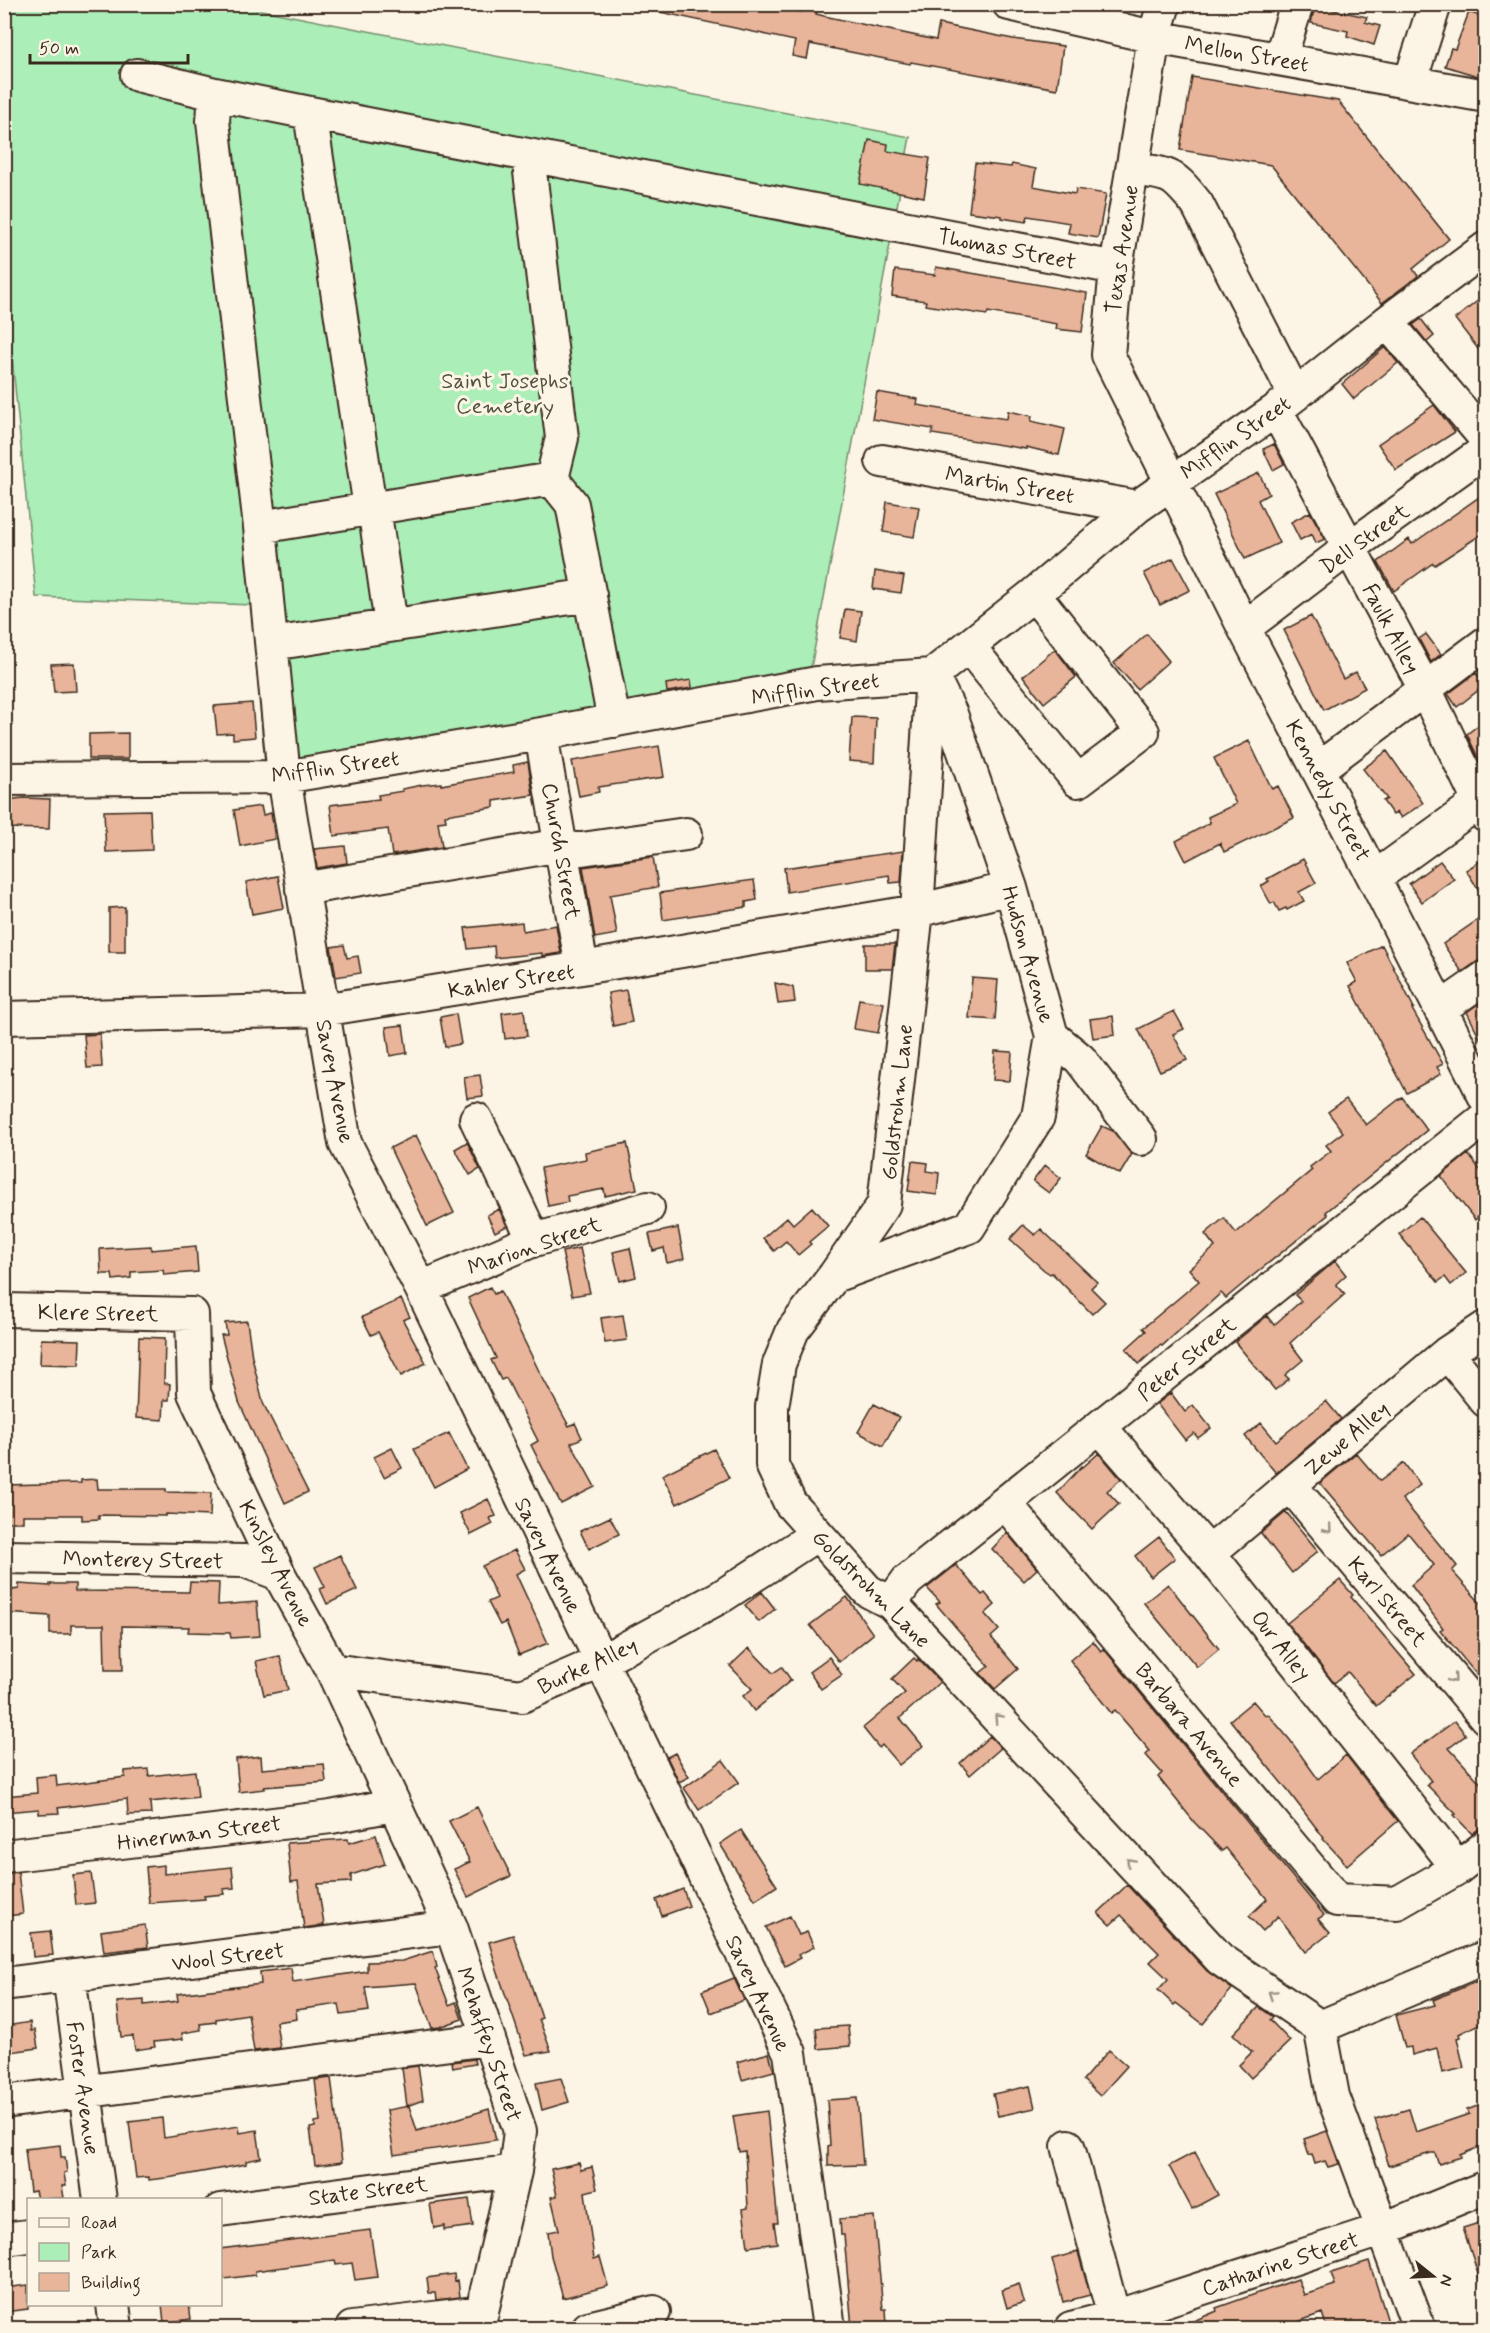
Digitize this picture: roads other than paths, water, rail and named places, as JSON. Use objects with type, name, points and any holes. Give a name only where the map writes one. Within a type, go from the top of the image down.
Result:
[{"type":"street","name":"Mellon Street","points":[[1009,4],[1154,37],[1485,96]]},
{"type":"street","name":"Texas Avenue","points":[[1164,4],[1154,37],[1116,268],[1108,355],[1172,482]]},
{"type":"street","points":[[1280,59],[1297,4]]},
{"type":"street","points":[[1410,82],[1435,4]]},
{"type":"street","name":"Thomas Street","points":[[137,75],[215,94],[1116,268]]},
{"type":"street","name":"Savey Avenue","points":[[215,94],[215,133],[260,527],[284,777],[345,1143],[421,1287],[790,2053],[830,2328]]},
{"type":"street","points":[[310,112],[391,625]]},
{"type":"street","points":[[528,155],[562,438],[552,479]]},
{"type":"street","name":"Faulk Alley","points":[[1132,169],[1168,174],[1197,204],[1349,548],[1425,689],[1483,805]]},
{"type":"street","name":"Mifflin Street","points":[[4,779],[284,777],[542,734],[817,683],[932,675],[1034,594],[1137,507],[1286,403],[1387,322],[1485,248]]},
{"type":"street","points":[[1387,322],[1485,439]]},
{"type":"street","name":"Dell Street","points":[[1244,628],[1349,548],[1485,450]]},
{"type":"street","name":"Martin Street","points":[[882,461],[1137,507]]},
{"type":"street","points":[[260,527],[552,479]]},
{"type":"street","points":[[552,479],[572,504],[614,721]]},
{"type":"street","name":"Kennedy Street","points":[[1172,482],[1244,628],[1374,878],[1485,1099]]},
{"type":"street","points":[[969,647],[1078,781],[1143,732],[1034,594]]},
{"type":"street","points":[[272,644],[590,595]]},
{"type":"street","points":[[1317,769],[1485,643]]},
{"type":"street","name":"Hudson Avenue","points":[[834,1276],[969,1227],[1038,1117],[1052,1036],[1011,888],[951,714],[932,675]]},
{"type":"street","name":"Goldstrohm Lane","points":[[932,675],[917,911],[884,1204],[793,1330],[779,1364],[772,1407],[771,1465],[790,1503],[816,1535],[868,1591],[891,1604],[1220,1959],[1320,2027]]},
{"type":"street","name":"Church Street","points":[[542,734],[582,969]]},
{"type":"street","points":[[1374,878],[1483,805]]},
{"type":"street","points":[[302,889],[561,847],[582,849],[686,834]]},
{"type":"street","name":"Kahler Street","points":[[4,1018],[322,1010],[582,969],[917,911],[1011,888]]},
{"type":"street","points":[[1440,1009],[1485,977]]},
{"type":"street","points":[[1052,1036],[1080,1059],[1141,1139]]},
{"type":"street","name":"Peter Street","points":[[891,1604],[907,1581],[1485,1117]]},
{"type":"street","points":[[476,1119],[534,1240]]},
{"type":"street","name":"Marion Street","points":[[421,1287],[534,1240],[648,1208]]},
{"type":"street","name":"Klere Street","points":[[4,1310],[192,1314]]},
{"type":"street","name":"Kinsley Avenue","points":[[192,1314],[194,1393],[279,1574],[332,1670],[393,1805]]},
{"type":"street","name":"Zewe Alley","points":[[1209,1553],[1446,1353],[1485,1327]]},
{"type":"street","points":[[1446,1353],[1485,1401]]},
{"type":"street","name":"Our Alley","points":[[1100,1426],[1209,1553],[1458,1868]]},
{"type":"street","name":"Karl Street","points":[[1290,1485],[1485,1718]]},
{"type":"street","name":"Barbara Avenue","points":[[1005,1503],[1337,1900],[1397,1903],[1458,1868]]},
{"type":"street","name":"Burke Alley","points":[[332,1670],[522,1696],[600,1662],[723,1596],[816,1535]]},
{"type":"street","name":"Monterey Street","points":[[4,1557],[245,1561],[279,1574]]},
{"type":"street","name":"Hinerman Street","points":[[4,1856],[331,1817],[393,1805]]},
{"type":"street","name":"Mehaffey Street","points":[[393,1805],[451,1927],[520,2131],[515,2171],[480,2320]]},
{"type":"street","points":[[1458,1868],[1485,1846]]},
{"type":"street","name":"Wool Street","points":[[4,1984],[451,1927]]},
{"type":"street","points":[[1419,2328],[1333,2096],[1320,2027],[1485,1957]]},
{"type":"street","name":"Foster Avenue","points":[[69,1976],[100,2198]]},
{"type":"street","points":[[4,2102],[489,2039]]},
{"type":"street","points":[[1068,2146],[1115,2323]]},
{"type":"street","name":"State Street","points":[[222,2210],[515,2171]]},
{"type":"street","name":"Catharine Street","points":[[1071,2328],[1115,2323],[1381,2230],[1485,2187]]},
{"type":"street","points":[[4,2239],[27,2236]]},
{"type":"street","points":[[113,2306],[116,2328]]},
{"type":"street","points":[[588,2328],[654,2312]]},
{"type":"street","points":[[352,2328],[480,2320]]},
{"type":"park label","name":"Saint Josephs Cemetery","points":[[505,392]]}]
